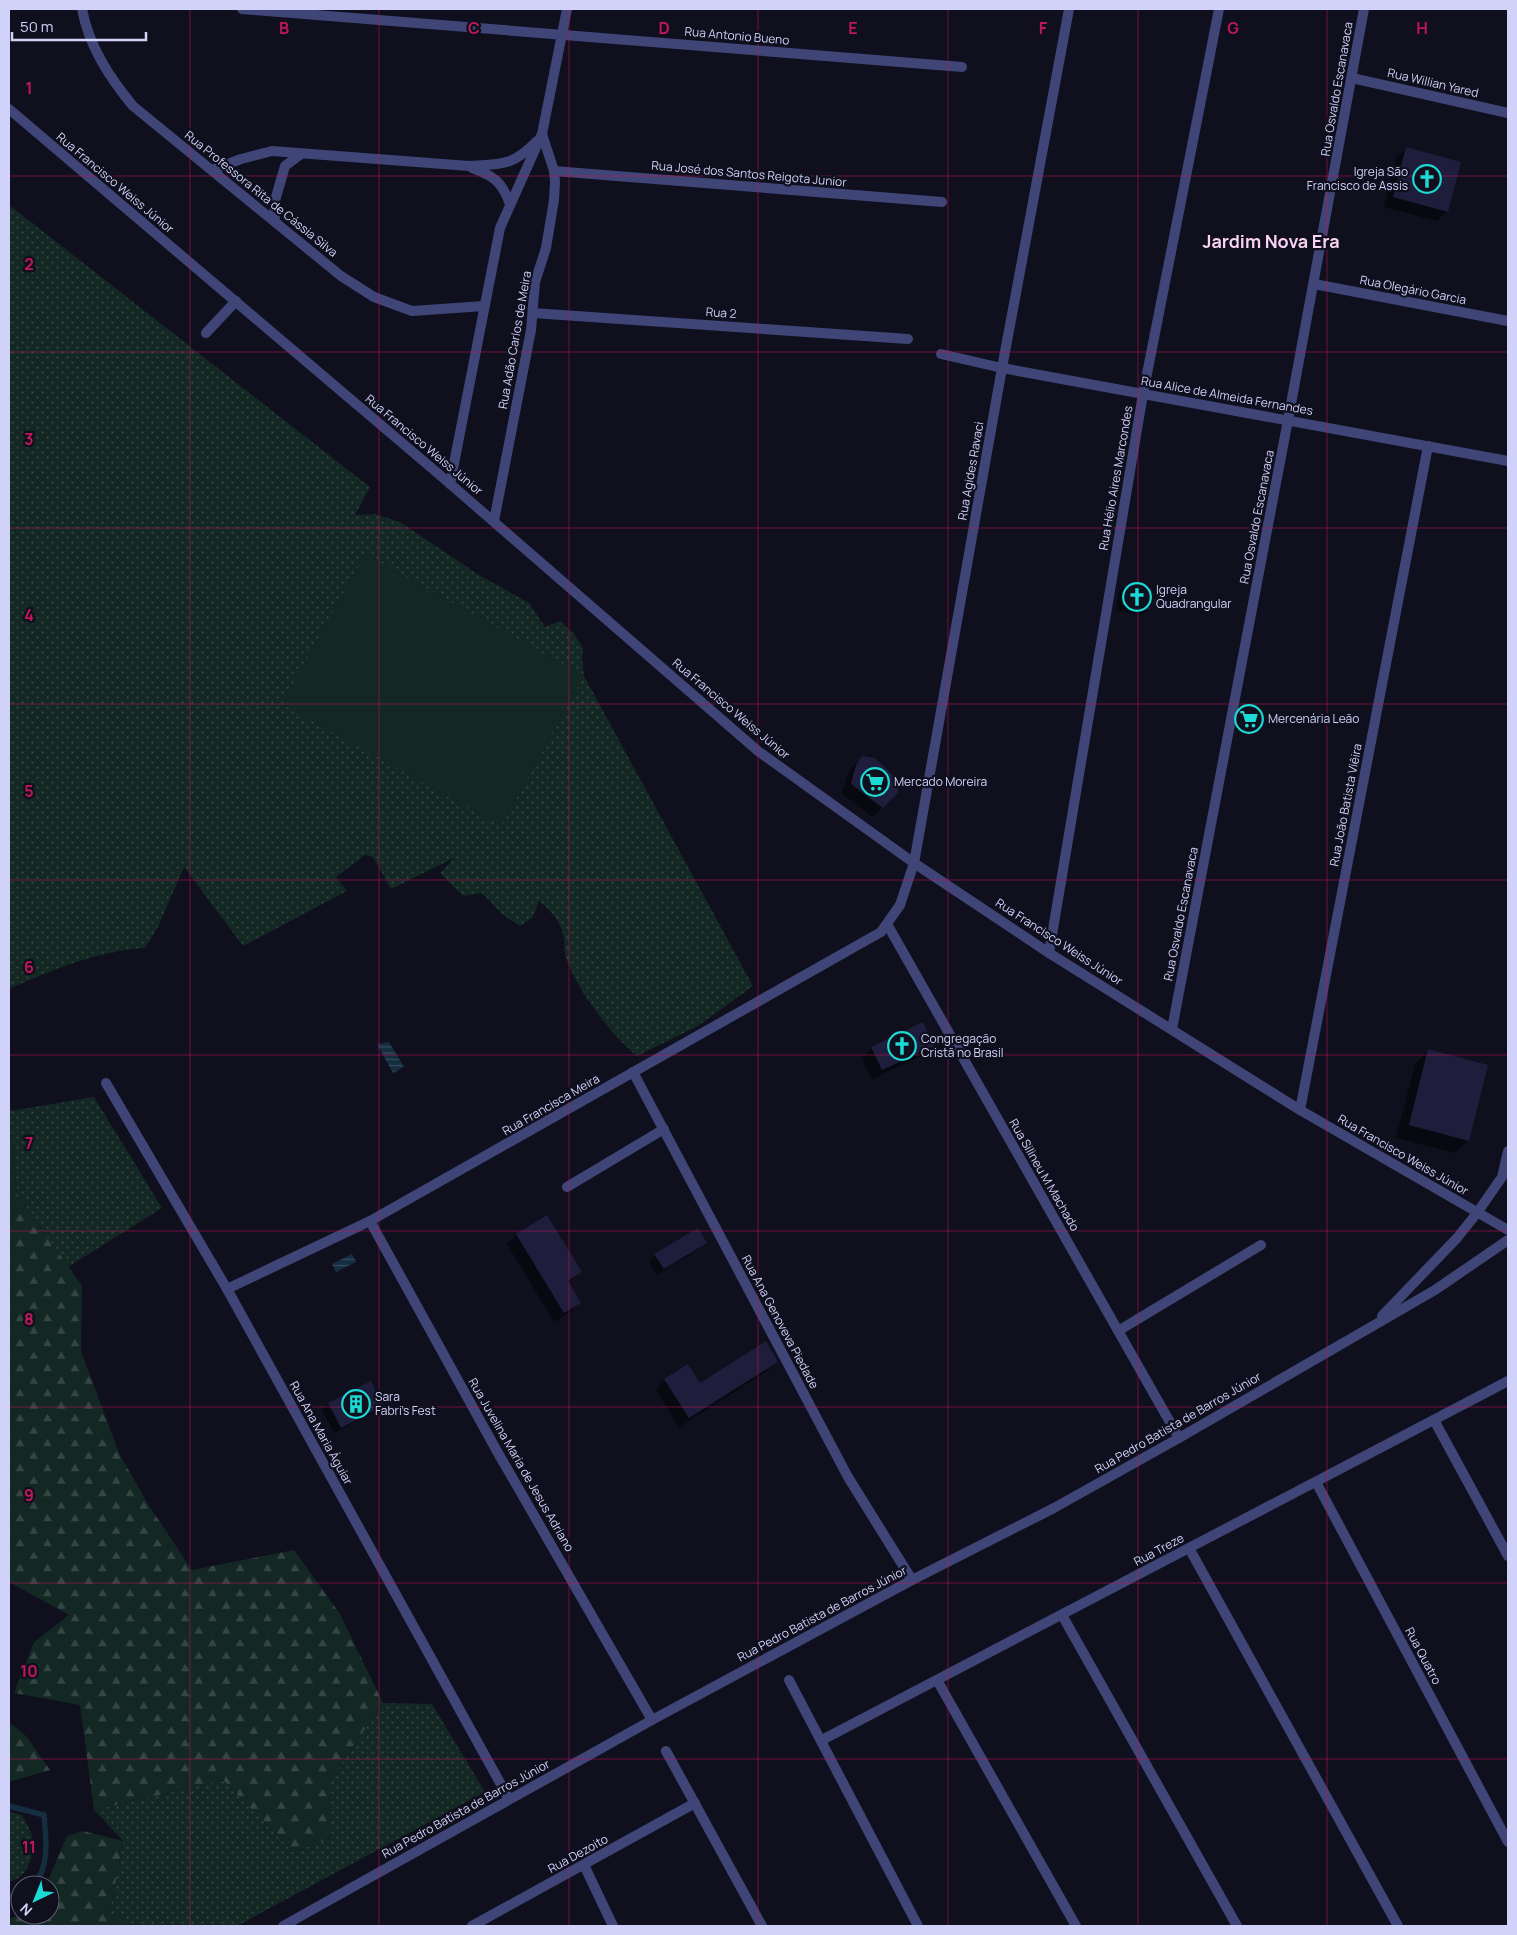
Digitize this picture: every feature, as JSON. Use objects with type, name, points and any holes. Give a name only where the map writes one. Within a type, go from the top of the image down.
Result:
[{"type":"street","name":"Rua Professora Rita de Cássia Silva","points":[[82,9],[94,48],[118,88],[133,106],[341,276],[374,297],[412,311],[484,306]]},
{"type":"street","name":"Rua Antonio Bueno","points":[[242,9],[962,67]]},
{"type":"street","name":"Rua Adão Carlos de Meira","points":[[450,484],[500,228],[542,134],[567,9]]},
{"type":"street","name":"Rua Agides Ravaci","points":[[884,928],[900,905],[914,863],[1002,368],[1069,9]]},
{"type":"street","name":"Rua Hélio Aires Marcondes","points":[[1049,953],[1143,394],[1219,9]]},
{"type":"street","name":"Rua Osvaldo Escanavaca","points":[[1172,1028],[1314,284],[1364,9]]},
{"type":"street","name":"Rua Willian Yared","points":[[1352,78],[1508,114]]},
{"type":"street","name":"Rua Francisco Weiss Júnior","points":[[9,109],[450,484],[758,751],[914,863],[1049,953],[1172,1028],[1300,1110],[1508,1230]]},
{"type":"street","points":[[212,170],[241,159],[272,152],[469,166],[511,162],[525,153],[542,134]]},
{"type":"street","name":"Rua Adão Carlos de Meira","points":[[494,522],[531,330],[535,282],[546,248],[554,200],[556,182],[554,171],[542,134]]},
{"type":"street","points":[[275,222],[274,204],[285,166],[301,154]]},
{"type":"street","points":[[469,166],[490,174],[499,182],[510,204]]},
{"type":"street","name":"Rua José dos Santos Reigota Junior","points":[[554,171],[942,202]]},
{"type":"street","name":"Rua Olegário Garcia","points":[[1314,284],[1508,322]]},
{"type":"street","points":[[206,333],[236,301]]},
{"type":"street","name":"Rua 2","points":[[532,313],[908,339]]},
{"type":"street","name":"Rua Alice de Almeida Fernandes","points":[[941,354],[1002,368],[1508,460]]},
{"type":"street","name":"Rua João Batista Viêira","points":[[1300,1110],[1428,446]]},
{"type":"street","name":"Rua Francisca Meira","points":[[227,1289],[370,1221],[884,928]]},
{"type":"street","name":"Rua Silineu M Machado","points":[[884,928],[1179,1438]]},
{"type":"street","name":"Rua Ana Genoveva Piedade","points":[[633,1072],[848,1477],[912,1580]]},
{"type":"street","name":"Rua Ana Maria Águiar","points":[[106,1083],[227,1289],[509,1798]]},
{"type":"street","points":[[567,1187],[664,1129]]},
{"type":"street","name":"Rua Pedro Batista de Barros Júnior","points":[[1373,1326],[1457,1238],[1477,1213],[1497,1186],[1508,1155]]},
{"type":"street","name":"Rua Juvelina Maria de Jesus Adriano","points":[[370,1221],[498,1453],[652,1720]]},
{"type":"street","name":"Rua Pedro Batista de Barros Júnior","points":[[283,1926],[509,1798],[652,1720],[912,1580],[1054,1508],[1179,1438],[1435,1290],[1508,1240]]},
{"type":"street","points":[[1118,1331],[1261,1245]]},
{"type":"street","name":"Rua Treze","points":[[822,1740],[1508,1381]]},
{"type":"street","points":[[1498,1386],[1508,1393]]},
{"type":"street","points":[[1434,1420],[1508,1556]]},
{"type":"street","name":"Rua Quatro","points":[[1316,1482],[1508,1842]]},
{"type":"street","points":[[1188,1548],[1398,1926]]},
{"type":"street","points":[[1062,1615],[1236,1926]]},
{"type":"street","points":[[789,1680],[918,1926]]},
{"type":"street","points":[[937,1680],[1076,1926]]},
{"type":"street","points":[[666,1751],[762,1926]]},
{"type":"street","name":"Rua Dezoito","points":[[472,1926],[584,1866],[695,1803]]},
{"type":"street","points":[[584,1866],[613,1926]]},
{"type":"green space","points":[[9,205],[370,487],[355,515],[375,514],[400,522],[479,575],[529,603],[545,627],[560,621],[574,634],[583,648],[584,676],[753,986],[698,1026],[637,1056],[607,1025],[579,986],[567,961],[561,926],[539,901],[533,917],[520,926],[503,915],[482,893],[463,896],[440,873],[454,858],[391,889],[373,857],[365,855],[336,877],[347,891],[243,946],[184,867],[158,927],[145,948],[110,953],[75,962],[9,989]]},
{"type":"green space","points":[[365,554],[584,676],[501,826],[282,704]]},
{"type":"green space","points":[[9,1090],[17,1194],[82,1286],[81,1351],[119,1453],[148,1504],[192,1570],[294,1550],[340,1614],[383,1703],[330,1779],[330,1838],[293,1852],[223,1780],[94,1810],[80,1705],[14,1693],[34,1642],[69,1615],[9,1582]]},
{"type":"green space","points":[[94,1097],[162,1208],[68,1267],[17,1194],[10,1111]]},
{"type":"green space","points":[[383,1703],[432,1704],[485,1792],[237,1926],[138,1926],[110,1913],[123,1841],[94,1810],[223,1780],[293,1852],[330,1838],[330,1779]]},
{"type":"green space","points":[[9,1722],[26,1736],[50,1770],[9,1782]]},
{"type":"green space","points":[[9,1812],[22,1815],[30,1831],[33,1844],[29,1865],[22,1875],[10,1875],[9,1882]]},
{"type":"green space","points":[[83,1831],[123,1841],[110,1913],[138,1926],[9,1926],[10,1919],[10,1925],[60,1925],[60,1875],[50,1875],[67,1836]]},
{"type":"water","points":[[389,1042],[404,1067],[393,1073],[377,1044]]},
{"type":"water","points":[[352,1254],[356,1262],[336,1272],[332,1264]]},
{"type":"building","name":"Igreja São Francisco de Assis","points":[[1406,147],[1461,162],[1448,212],[1393,197]]},
{"type":"building","name":"Igreja Quadrangular","points":[[1125,585],[1152,589],[1149,610],[1122,605]]},
{"type":"building","name":"Mercado Moreira","points":[[862,756],[875,758],[898,780],[898,793],[883,808],[851,784],[856,765]]},
{"type":"building","name":"Congregação Cristã no Brasil","points":[[923,1022],[934,1046],[882,1070],[871,1047]]},
{"type":"building","points":[[1428,1049],[1488,1065],[1469,1141],[1409,1125]]},
{"type":"building","points":[[547,1215],[582,1272],[568,1281],[581,1303],[564,1313],[516,1234]]},
{"type":"building","points":[[698,1228],[707,1243],[664,1269],[654,1254]]},
{"type":"building","points":[[766,1341],[778,1362],[689,1418],[664,1379],[688,1364],[700,1383]]},
{"type":"building","name":"Sara Fabri's Fest","points":[[371,1381],[383,1406],[341,1428],[328,1403]]},
{"type":"waterway","points":[[9,1806],[44,1815],[46,1852],[40,1875]]},
{"type":"place","name":"Igreja São Francisco de Assis","points":[[1427,179]]},
{"type":"place","name":"Igreja Quadrangular","points":[[1137,597]]},
{"type":"place","name":"Mercenária Leão","points":[[1249,719]]},
{"type":"place","name":"Mercado Moreira","points":[[875,782]]},
{"type":"place","name":"Congregação Cristã no Brasil","points":[[902,1046]]},
{"type":"place","name":"Sara Fabri's Fest","points":[[356,1404]]},
{"type":"district","name":"Jardim Nova Era","points":[[1271,242]]}]
